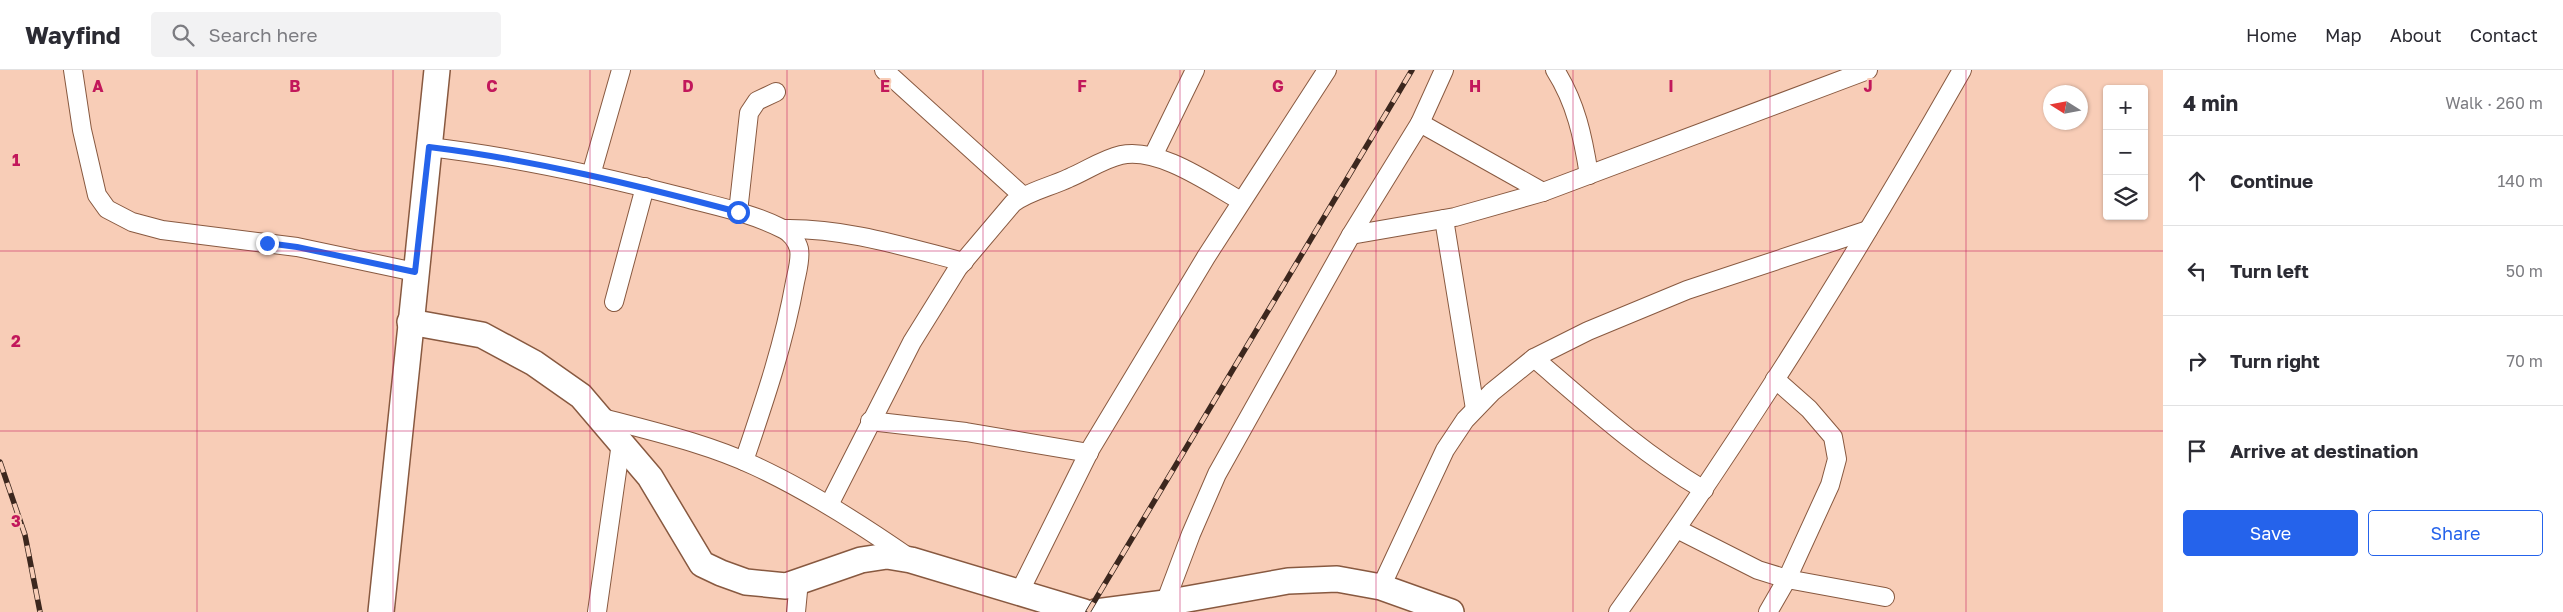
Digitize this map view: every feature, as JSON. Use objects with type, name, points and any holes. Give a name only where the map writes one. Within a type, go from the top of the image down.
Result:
[{"type":"street","points":[[73,70],[82,130],[97,195],[107,209],[132,222],[162,230],[297,247],[415,272]]},
{"type":"street","points":[[381,612],[403,416],[410,322],[437,70]]},
{"type":"street","points":[[591,175],[621,70]]},
{"type":"street","points":[[884,70],[1023,196]]},
{"type":"street","points":[[1153,156],[1195,70]]},
{"type":"street","points":[[1019,593],[1089,453],[1241,201],[1327,70]]},
{"type":"street","points":[[1166,603],[1191,534],[1218,474],[1351,235],[1420,123],[1444,70]]},
{"type":"street","points":[[1555,70],[1571,99],[1579,119],[1589,174]]},
{"type":"street","points":[[1351,235],[1444,219],[1543,192],[1868,70]]},
{"type":"street","points":[[1618,612],[1704,490],[1775,379],[1868,230],[1962,70]]},
{"type":"street","points":[[738,212],[749,113],[757,101],[776,92]]},
{"type":"street","points":[[1420,123],[1543,192]]},
{"type":"street","points":[[429,147],[486,154],[591,175],[645,187],[738,212],[785,229],[817,230],[857,236],[964,262]]},
{"type":"street","points":[[829,505],[870,421],[912,342],[964,262],[1013,203],[1023,196],[1121,155],[1136,153],[1153,156],[1182,168],[1241,201]]},
{"type":"street","points":[[614,302],[645,187]]},
{"type":"street","points":[[1444,219],[1475,409]]},
{"type":"street","points":[[744,461],[777,363],[792,301],[799,249],[794,239],[785,229]]},
{"type":"street","points":[[1381,587],[1445,450],[1465,420],[1492,392],[1534,358],[1588,330],[1687,290],[1868,230]]},
{"type":"street","points":[[410,322],[482,335],[534,363],[581,396],[650,478],[702,564],[746,582],[786,586],[861,560],[887,556],[911,560],[1084,612]]},
{"type":"street","points":[[1534,358],[1615,429],[1665,467],[1704,490]]},
{"type":"street","points":[[1768,612],[1787,579],[1830,485],[1837,459],[1833,437],[1809,410],[1775,379]]},
{"type":"street","points":[[599,417],[665,435],[744,461],[829,505],[911,560]]},
{"type":"street","points":[[870,421],[966,432],[1089,453]]},
{"type":"street","points":[[596,612],[621,443]]},
{"type":"street","points":[[1677,529],[1732,558],[1787,579],[1885,597]]},
{"type":"street","points":[[1096,612],[1166,603],[1288,581],[1337,579],[1381,587],[1451,612]]},
{"type":"street","points":[[796,612],[799,581]]},
{"type":"railway","points":[[1088,612],[1412,70]]},
{"type":"railway","points":[[0,462],[25,535],[40,612]]},
{"type":"route","points":[[267,243],[297,247],[415,272],[429,147],[486,154],[558,167],[645,187],[738,212]]}]
